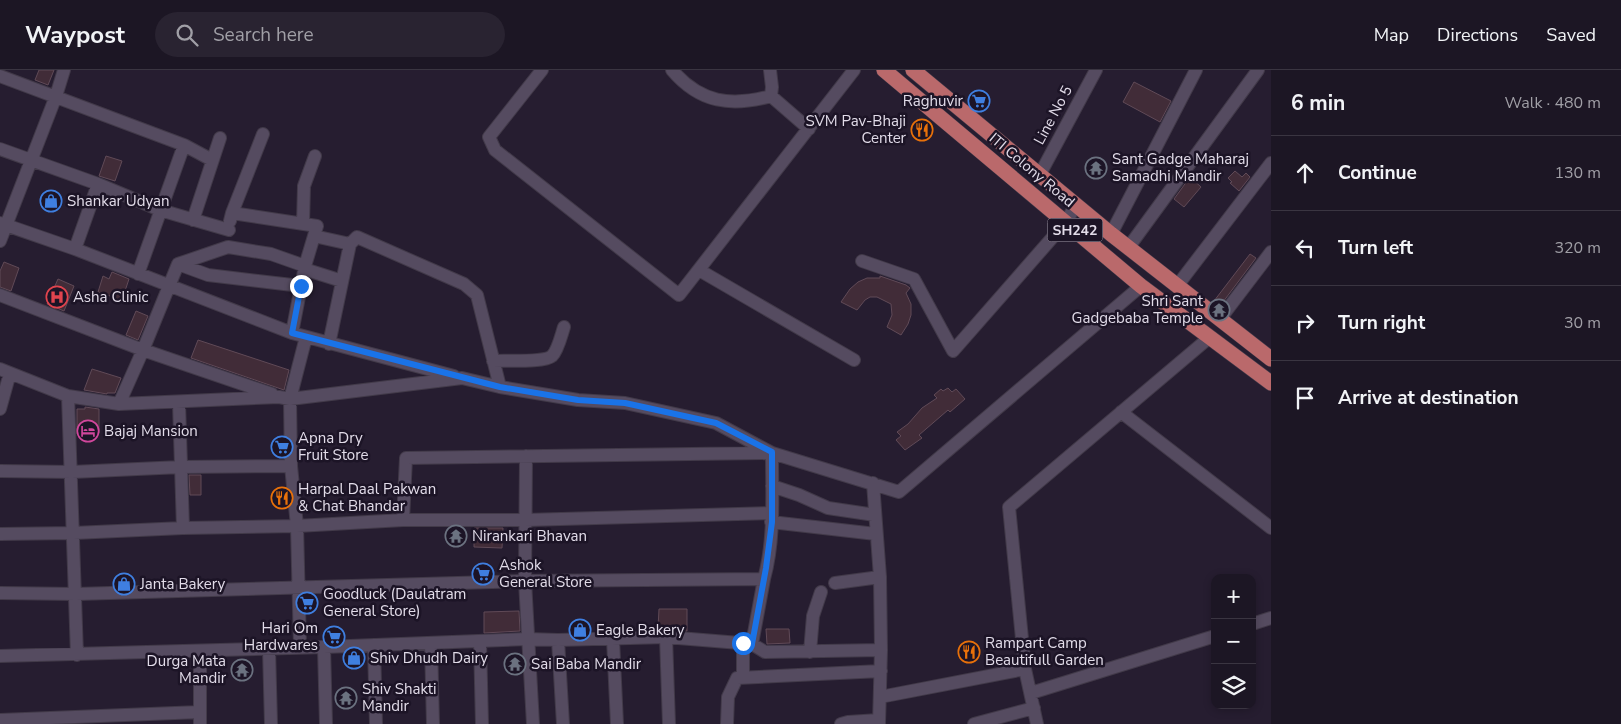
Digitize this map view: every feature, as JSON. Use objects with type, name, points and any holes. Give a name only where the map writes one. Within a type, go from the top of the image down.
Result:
[{"type":"main road","name":"SH242","points":[[884,70],[1141,286],[1271,383]]},
{"type":"main road","name":"ITI Colony Road","points":[[912,70],[1076,206],[1271,359]]},
{"type":"main road","points":[[1120,241],[1122,254],[1271,370]]},
{"type":"street","points":[[0,241],[3,224],[31,160],[64,70]]},
{"type":"street","points":[[542,70],[489,137],[495,150],[679,295],[854,70]]},
{"type":"street","points":[[672,70],[691,88],[720,101],[738,103],[771,96]]},
{"type":"street","points":[[770,70],[771,96]]},
{"type":"street","name":"Line No 5","points":[[1039,176],[1096,70]]},
{"type":"street","points":[[1120,241],[1196,70]]},
{"type":"street","points":[[1120,241],[1258,70]]},
{"type":"street","points":[[0,76],[184,145],[212,160]]},
{"type":"street","points":[[771,96],[808,129]]},
{"type":"street","points":[[228,247],[228,230],[232,213],[263,134]]},
{"type":"street","points":[[194,220],[220,138]]},
{"type":"street","points":[[138,274],[184,145]]},
{"type":"street","points":[[0,149],[98,184],[160,210],[228,230]]},
{"type":"street","points":[[303,224],[304,186],[315,156]]},
{"type":"street","points":[[1177,286],[1271,163]]},
{"type":"street","points":[[75,249],[98,184]]},
{"type":"street","points":[[862,261],[914,279],[952,351],[1066,222],[1076,206]]},
{"type":"street","points":[[232,213],[317,226],[305,267],[292,333]]},
{"type":"street","points":[[3,224],[75,249],[292,333],[500,387],[578,400],[625,403],[716,423],[772,452],[899,492],[1141,286]]},
{"type":"street","points":[[314,236],[350,244]]},
{"type":"street","points":[[329,344],[350,244],[357,237],[464,284],[476,295],[500,387]]},
{"type":"street","points":[[119,404],[178,264],[228,247],[271,254],[342,281]]},
{"type":"street","points":[[1220,319],[1271,252]]},
{"type":"street","points":[[178,264],[208,275],[301,286]]},
{"type":"street","points":[[699,270],[854,360]]},
{"type":"street","points":[[0,295],[143,350],[284,398]]},
{"type":"street","points":[[493,361],[547,359],[554,353],[564,327]]},
{"type":"street","points":[[300,648],[297,526],[284,398],[306,337]]},
{"type":"street","points":[[1037,724],[1025,669],[1009,507],[1210,337]]},
{"type":"street","points":[[0,408],[5,371],[68,396],[119,404],[284,398],[462,378]]},
{"type":"street","points":[[68,396],[78,654]]},
{"type":"street","points":[[179,402],[183,528]]},
{"type":"street","points":[[1120,412],[1271,528]]},
{"type":"street","points":[[403,520],[406,458],[772,452]]},
{"type":"street","points":[[743,678],[747,644],[766,568],[772,518],[772,452]]},
{"type":"street","points":[[526,456],[525,580],[533,724]]},
{"type":"street","points":[[0,471],[72,472],[181,467],[291,466]]},
{"type":"street","points":[[841,724],[848,722],[879,722],[881,671],[880,577],[873,483]]},
{"type":"street","points":[[772,486],[828,508],[875,514]]},
{"type":"street","points":[[0,534],[297,526],[403,520],[772,518],[876,534]]},
{"type":"street","points":[[835,583],[880,577]]},
{"type":"street","points":[[0,593],[76,594],[525,580],[764,579]]},
{"type":"street","points":[[810,652],[813,616],[821,592]]},
{"type":"street","points":[[1256,623],[1271,618]]},
{"type":"street","points":[[0,656],[300,648],[527,639],[666,637],[747,644],[765,652],[881,650]]},
{"type":"street","points":[[666,637],[669,724]]},
{"type":"street","points":[[1031,693],[1211,637]]},
{"type":"street","points":[[614,639],[617,724]]},
{"type":"street","points":[[558,640],[563,724]]},
{"type":"street","points":[[480,642],[482,724]]},
{"type":"street","points":[[431,643],[433,724]]},
{"type":"street","points":[[374,645],[376,724]]},
{"type":"street","points":[[324,647],[326,724]]},
{"type":"street","points":[[269,649],[271,724]]},
{"type":"street","points":[[0,720],[200,718],[200,651]]},
{"type":"street","points":[[880,697],[1025,669]]},
{"type":"street","points":[[727,724],[728,697],[737,678],[881,671]]},
{"type":"street","points":[[974,724],[1034,708]]},
{"type":"building","points":[[39,70],[54,70],[48,85],[35,80]]},
{"type":"building","points":[[1134,82],[1171,101],[1160,122],[1123,102]]},
{"type":"building","points":[[106,156],[122,161],[115,181],[99,176]]},
{"type":"building","points":[[1235,171],[1242,177],[1246,173],[1250,177],[1239,191],[1230,183],[1232,182],[1228,178]]},
{"type":"building","points":[[1190,177],[1201,187],[1184,207],[1174,199]]},
{"type":"building","points":[[1250,254],[1256,258],[1220,306],[1214,301]]},
{"type":"building","points":[[4,262],[19,268],[11,291],[0,287],[0,271]]},
{"type":"building","points":[[112,272],[129,279],[122,300],[98,292],[103,276],[109,279]]},
{"type":"building","points":[[880,276],[910,288],[906,293],[911,304],[911,315],[901,335],[887,327],[892,315],[891,304],[877,297],[870,297],[857,310],[841,302],[850,289],[858,282],[867,278],[880,278]]},
{"type":"building","points":[[58,279],[74,286],[64,311],[47,304]]},
{"type":"building","points":[[136,311],[148,316],[138,340],[126,335]]},
{"type":"building","points":[[198,340],[289,370],[284,390],[191,358]]},
{"type":"building","points":[[92,369],[121,378],[115,393],[107,394],[84,390]]},
{"type":"building","points":[[948,388],[952,392],[956,389],[965,399],[950,412],[948,410],[919,435],[922,438],[905,450],[896,440],[901,436],[897,432],[908,424],[922,408],[937,398],[934,395],[941,389],[943,391]]},
{"type":"building","points":[[85,407],[99,409],[99,433],[77,434],[77,409],[85,409]]},
{"type":"building","points":[[189,475],[201,475],[201,495],[190,495]]},
{"type":"building","points":[[474,528],[503,528],[502,548],[474,547]]},
{"type":"building","points":[[659,609],[687,609],[687,631],[658,629]]},
{"type":"building","points":[[519,611],[520,631],[484,633],[484,612]]},
{"type":"building","points":[[766,629],[789,629],[790,643],[767,644]]},
{"type":"place","name":"Raghuvir","points":[[979,101]]},
{"type":"place","name":"SVM Pav-Bhaji Center","points":[[922,130]]},
{"type":"place","name":"Sant Gadge Maharaj Samadhi Mandir","points":[[1096,168]]},
{"type":"place","name":"Shankar Udyan","points":[[51,201]]},
{"type":"place","name":"Asha Clinic","points":[[57,297]]},
{"type":"place","name":"Shri Sant Gadgebaba Temple","points":[[1219,310]]},
{"type":"place","name":"Bajaj Mansion","points":[[88,431]]},
{"type":"place","name":"Apna Dry Fruit Store","points":[[282,447]]},
{"type":"place","name":"Harpal Daal Pakwan & Chat Bhandar","points":[[282,498]]},
{"type":"place","name":"Nirankari Bhavan","points":[[456,536]]},
{"type":"place","name":"Ashok General Store","points":[[483,574]]},
{"type":"place","name":"Janta Bakery","points":[[124,584]]},
{"type":"place","name":"Goodluck (Daulatram General Store)","points":[[307,603]]},
{"type":"place","name":"Eagle Bakery","points":[[580,630]]},
{"type":"place","name":"Hari Om Hardwares","points":[[334,637]]},
{"type":"place","name":"Rampart Camp Beautifull Garden","points":[[969,652]]},
{"type":"place","name":"Shiv Dhudh Dairy","points":[[354,658]]},
{"type":"place","name":"Sai Baba Mandir","points":[[515,664]]},
{"type":"place","name":"Durga Mata Mandir","points":[[242,670]]},
{"type":"place","name":"Shiv Shakti Mandir","points":[[346,698]]},
{"type":"route","points":[[301,286],[292,333],[500,387],[578,400],[625,403],[716,423],[772,452],[772,522],[766,568],[752,644],[743,643]]}]
